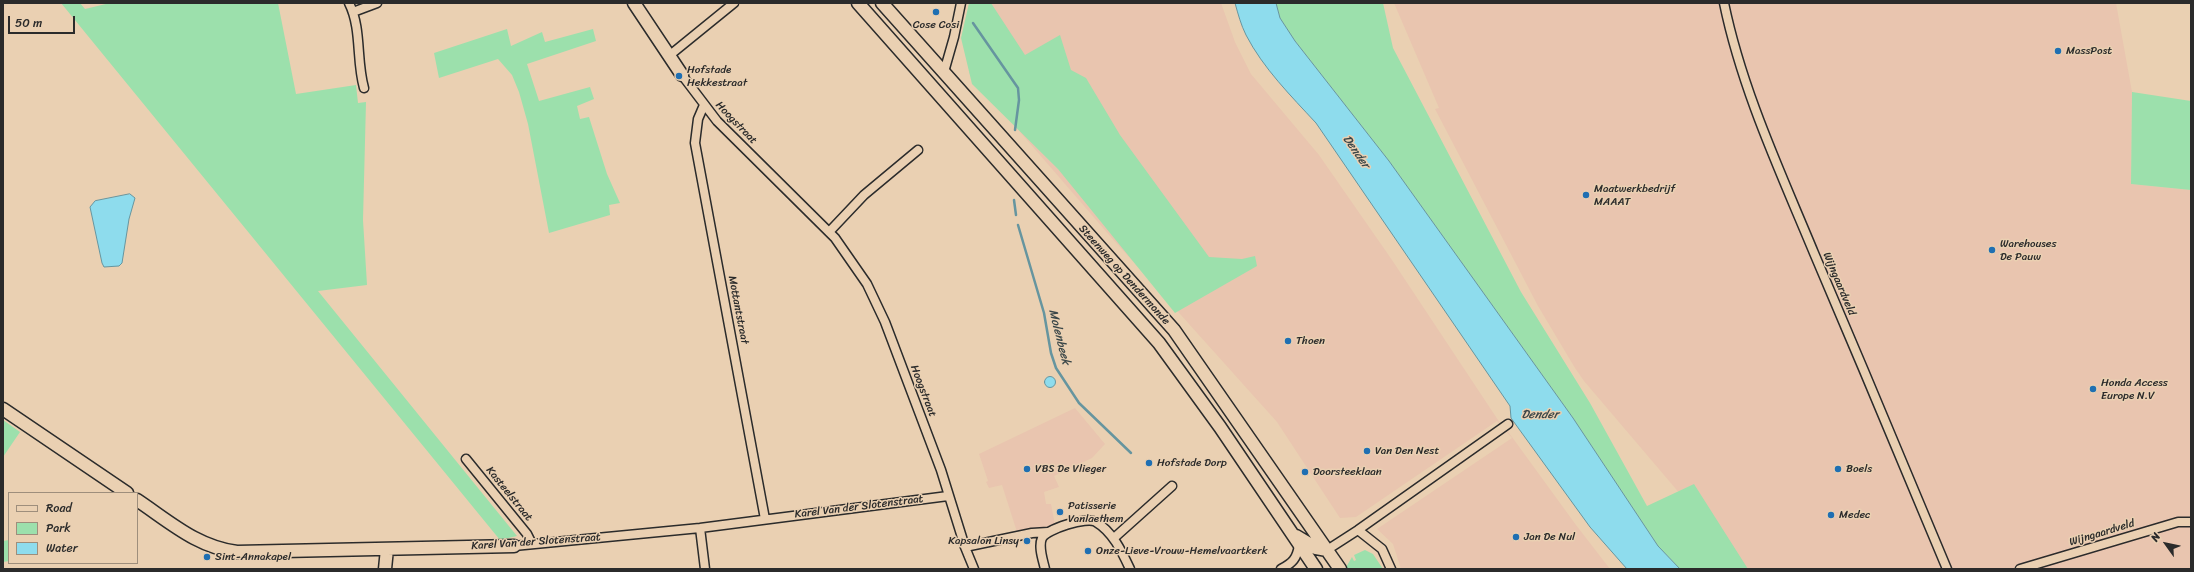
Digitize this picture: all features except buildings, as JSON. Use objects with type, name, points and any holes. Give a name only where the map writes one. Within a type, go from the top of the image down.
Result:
[{"type":"main road","points":[[634,3],[682,75]]},
{"type":"main road","name":"Steenweg op Dendermonde","points":[[858,3],[1159,343],[1317,569]]},
{"type":"main road","name":"Steenweg op Dendermonde","points":[[882,3],[1174,330],[1340,569]]},
{"type":"main road","points":[[3,409],[126,492]]},
{"type":"main road","name":"Karel Van der Slotenstraat","points":[[138,501],[193,538],[217,550],[237,552],[514,546]]},
{"type":"main road","points":[[1293,534],[1316,548],[1327,550]]},
{"type":"main road","points":[[386,569],[387,549]]},
{"type":"main road","points":[[1317,569],[1318,560],[1327,550]]},
{"type":"street","points":[[349,3],[353,12],[364,88]]},
{"type":"street","points":[[353,12],[378,3]]},
{"type":"street","points":[[670,55],[734,3]]},
{"type":"street","points":[[944,72],[954,37],[961,3]]},
{"type":"street","name":"Wijngaardveld","points":[[1724,3],[1729,30],[1751,97],[1775,159],[1947,569]]},
{"type":"street","name":"Hoogstraat","points":[[682,75],[717,121],[829,232],[854,263],[868,284],[885,322],[941,470],[948,496],[974,569]]},
{"type":"street","name":"Mottantstraat","points":[[704,105],[698,119],[695,143],[765,519]]},
{"type":"street","points":[[829,232],[864,195],[918,150]]},
{"type":"street","points":[[1327,550],[1358,530],[1508,424]]},
{"type":"street","name":"Kasteelstraat","points":[[466,459],[527,534],[532,544]]},
{"type":"street","points":[[1114,538],[1172,486]]},
{"type":"street","name":"Karel Van der Slotenstraat","points":[[514,546],[700,528],[948,496]]},
{"type":"street","points":[[965,547],[1032,533],[1048,532],[1087,519],[1095,521],[1114,538],[1130,569]]},
{"type":"street","name":"Wijngaardveld","points":[[2020,569],[2178,522],[2191,522]]},
{"type":"street","points":[[700,528],[705,569]]},
{"type":"street","points":[[1358,530],[1382,549],[1391,569]]},
{"type":"street","points":[[1045,569],[1041,542],[1048,532]]},
{"type":"street","points":[[1281,569],[1291,564],[1298,556],[1299,545]]},
{"type":"shaded area","points":[[975,3],[1221,3],[1235,42],[1251,74],[1319,155],[1392,260],[1498,420],[1512,437],[1610,569],[1401,569],[1393,544],[1377,529],[1512,438],[1497,421],[1356,517],[1340,518],[1277,422],[1110,236],[969,73]]},
{"type":"shaded area","points":[[1394,3],[2116,3],[2132,92],[2131,184],[2191,190],[2191,569],[1748,569],[1681,495],[1584,381],[1575,368],[1538,306],[1435,109],[1439,108]]},
{"type":"shaded area","name":"VBS De Vlieger","points":[[1075,408],[1105,444],[1092,458],[1054,476],[1059,487],[1044,492],[1046,504],[1051,504],[1055,525],[1017,532],[1002,485],[989,488],[979,454]]},
{"type":"green space","points":[[61,3],[80,3],[85,9],[110,3],[278,3],[296,94],[356,85],[358,103],[366,102],[363,220],[367,285],[318,291],[517,536],[500,540]]},
{"type":"green space","points":[[969,3],[991,3],[1025,55],[1060,35],[1071,70],[1086,78],[1120,135],[1209,257],[1242,259],[1255,256],[1257,266],[1175,313],[1058,169],[972,84],[961,38]]},
{"type":"green space","points":[[1276,3],[1383,3],[1393,48],[1521,292],[1590,403],[1647,506],[1694,484],[1748,569],[1680,569],[1658,546],[1573,418],[1389,161],[1295,41],[1280,18]]},
{"type":"green space","points":[[507,29],[511,46],[542,32],[545,42],[593,29],[596,41],[527,64],[539,101],[590,87],[594,99],[577,106],[580,119],[589,117],[607,174],[620,203],[609,205],[610,215],[549,233],[528,124],[519,92],[512,75],[498,59],[439,78],[434,53]]},
{"type":"green space","points":[[2132,92],[2191,101],[2191,190],[2131,184]]},
{"type":"green space","points":[[3,420],[20,432],[3,457]]},
{"type":"green space","points":[[8,540],[8,561],[3,562],[3,541]]},
{"type":"green space","points":[[1365,550],[1373,554],[1383,569],[1345,569],[1352,557],[1354,561],[1356,560],[1354,555]]},
{"type":"water","name":"Dender","points":[[1235,3],[1276,3],[1280,18],[1295,41],[1389,161],[1573,418],[1658,546],[1680,569],[1627,569],[1590,527],[1511,418],[1510,406],[1316,123],[1278,81],[1261,59],[1244,31]]},
{"type":"water","points":[[130,194],[135,198],[129,219],[122,263],[119,266],[104,267],[90,207],[95,201]]},
{"type":"water","points":[[1050,376],[1054,378],[1056,382],[1054,386],[1050,388],[1046,386],[1044,382],[1046,378]]},
{"type":"waterway","points":[[973,23],[1018,88],[1019,100],[1015,130]]},
{"type":"waterway","name":"Molenbeek","points":[[1014,200],[1016,215]]},
{"type":"waterway","name":"Molenbeek","points":[[1018,225],[1044,313],[1051,353],[1056,368],[1079,403],[1131,453]]},
{"type":"place","name":"Cose Cosi","points":[[936,12]]},
{"type":"place","name":"MassPost","points":[[2058,51]]},
{"type":"place","name":"Hofstade Hekkestraat","points":[[679,76]]},
{"type":"place","name":"Maatwerkbedrijf MAAAT","points":[[1586,195]]},
{"type":"place","name":"Warehouses De Pauw","points":[[1992,250]]},
{"type":"place","name":"Thoen","points":[[1288,341]]},
{"type":"place","name":"Honda Access Europe N.V","points":[[2093,389]]},
{"type":"place","name":"Van Den Nest","points":[[1367,451]]},
{"type":"place","name":"Hofstade Dorp","points":[[1149,463]]},
{"type":"place","name":"VBS De Vlieger","points":[[1027,469]]},
{"type":"place","name":"Boels","points":[[1838,469]]},
{"type":"place","name":"Doorsteeklaan","points":[[1305,472]]},
{"type":"place","name":"Patisserie Vanlaethem","points":[[1060,512]]},
{"type":"place","name":"Medec","points":[[1831,515]]},
{"type":"place","name":"Jan De Nul","points":[[1516,537]]},
{"type":"place","name":"Kapsalon Linsy","points":[[1027,541]]},
{"type":"place","name":"Onze-Lieve-Vrouw-Hemelvaartkerk","points":[[1088,551]]},
{"type":"place","name":"Sint-Annakapel","points":[[207,557]]}]
